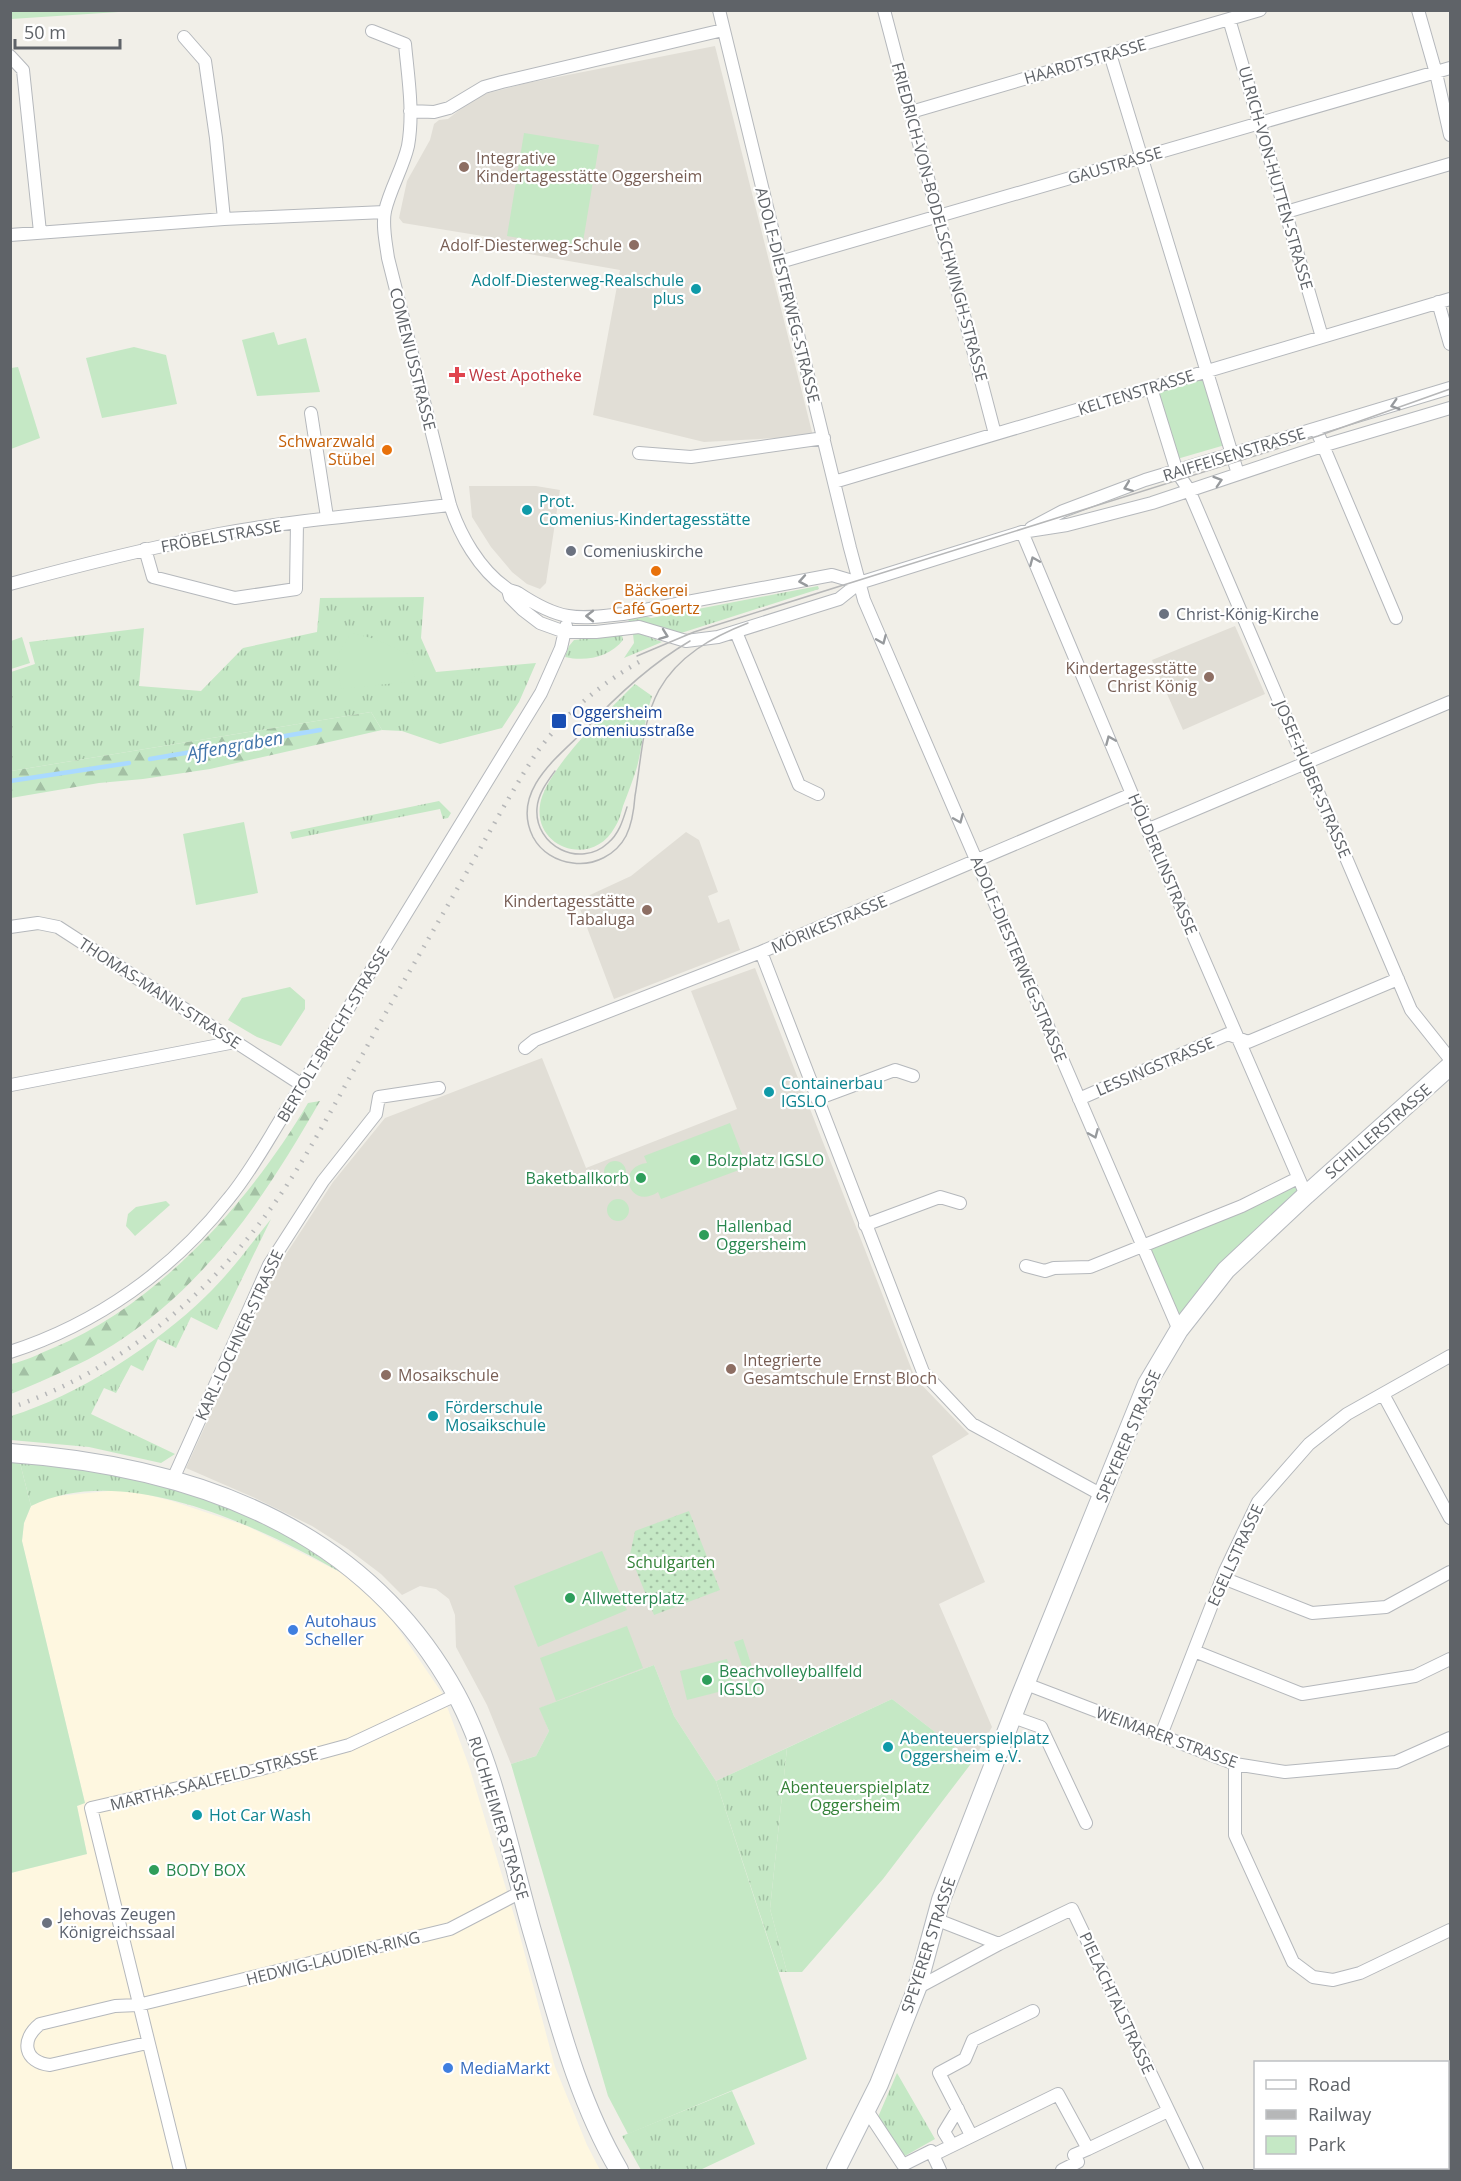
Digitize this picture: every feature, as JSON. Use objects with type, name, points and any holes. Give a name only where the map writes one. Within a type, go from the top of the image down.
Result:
[{"type":"street","name":"ADOLF-DIESTERWEG-STRASSE","points":[[719,10],[859,583],[1179,1330]]},
{"type":"street","name":"FRIEDRICH-VON-BODELSCHWINGH-STRASSE","points":[[884,10],[995,434]]},
{"type":"street","name":"HAARDTSTRASSE","points":[[910,112],[1260,10]]},
{"type":"street","points":[[1418,10],[1436,73],[1450,135]]},
{"type":"street","name":"ULRICH-VON-HUTTEN-STRASSE","points":[[1229,19],[1322,337]]},
{"type":"street","points":[[411,111],[434,112],[449,108],[484,87],[723,30]]},
{"type":"street","name":"COMENIUSSTRASSE","points":[[372,31],[405,44],[411,111],[408,145],[385,212],[388,258],[450,505],[455,520],[474,554],[493,577],[508,590],[515,591],[546,609],[567,616],[623,614],[832,575],[859,583]]},
{"type":"street","points":[[184,37],[205,61],[224,219]]},
{"type":"street","points":[[1110,54],[1238,474]]},
{"type":"street","points":[[10,56],[23,70],[40,232]]},
{"type":"street","name":"GAUSTRASSE","points":[[780,262],[1450,68]]},
{"type":"street","points":[[1286,212],[1450,164]]},
{"type":"street","points":[[10,235],[224,219],[385,212]]},
{"type":"street","name":"KELTENSTRASSE","points":[[834,482],[1444,301],[1450,344]]},
{"type":"street","name":"JOSEF-HUBER-STRASSE","points":[[1151,388],[1177,472],[1189,490],[1411,1010],[1450,1059]]},
{"type":"street","name":"RAIFFEISENSTRASSE","points":[[1022,532],[1063,511],[1145,480],[1450,388]]},
{"type":"street","name":"RAIFFEISENSTRASSE","points":[[565,632],[596,632],[639,627],[686,641],[736,632],[840,599],[859,583],[1022,532],[1076,523],[1152,503],[1450,408]]},
{"type":"street","points":[[310,413],[327,518]]},
{"type":"street","points":[[1316,429],[1396,618]]},
{"type":"street","points":[[639,453],[691,457],[824,438]]},
{"type":"street","name":"FRÖBELSTRASSE","points":[[10,584],[145,549],[220,534],[327,518],[450,505]]},
{"type":"street","name":"FRÖBELSTRASSE","points":[[145,549],[153,577],[235,598],[296,589],[297,522]]},
{"type":"street","name":"HÖLDERLINSTRASSE","points":[[1022,532],[1236,1037],[1306,1195]]},
{"type":"street","name":"COMENIUSSTRASSE","points":[[508,590],[510,597],[531,616],[565,632]]},
{"type":"street","name":"BERTOLT-BRECHT-STRASSE","points":[[10,1353],[36,1344],[88,1320],[127,1295],[165,1266],[230,1198],[302,1085],[541,693],[561,648],[567,616]]},
{"type":"street","points":[[736,632],[799,785],[818,794]]},
{"type":"street","points":[[1149,829],[1450,702]]},
{"type":"street","name":"MÖRIKESTRASSE","points":[[525,1048],[535,1040],[761,952],[1132,794]]},
{"type":"street","name":"THOMAS-MANN-STRASSE","points":[[10,927],[38,922],[58,927],[302,1085]]},
{"type":"street","points":[[761,952],[923,1372],[972,1424],[1102,1495]]},
{"type":"street","name":"LESSINGSTRASSE","points":[[1079,1099],[1228,1034],[1248,1042],[1398,979]]},
{"type":"street","points":[[11,1085],[235,1042]]},
{"type":"street","name":"SCHILLERSTRASSE","points":[[1306,1195],[1450,1066]]},
{"type":"street","points":[[817,1099],[895,1070],[913,1076]]},
{"type":"street","name":"KARL-LOCHNER-STRASSE","points":[[173,1479],[269,1264],[323,1181],[376,1114],[379,1097],[439,1088]]},
{"type":"street","points":[[1026,1266],[1045,1271],[1054,1268],[1090,1267],[1242,1206],[1298,1178]]},
{"type":"street","name":"SPEYERER STRASSE","points":[[836,2170],[879,2084],[917,1988],[936,1919],[1026,1684],[1147,1384],[1179,1330],[1226,1270],[1306,1195]]},
{"type":"street","points":[[865,1225],[940,1197],[960,1203]]},
{"type":"street","name":"EGELLSTRASSE","points":[[1161,1735],[1223,1578],[1258,1502],[1309,1444],[1347,1414],[1450,1356]]},
{"type":"street","points":[[1383,1394],[1450,1518]]},
{"type":"street","name":"RUCHHEIMER STRASSE","points":[[10,1453],[59,1456],[101,1462],[173,1479],[245,1506],[306,1536],[345,1563],[376,1589],[400,1615],[424,1645],[456,1695],[474,1733],[573,2067],[614,2169]]},
{"type":"street","points":[[1223,1578],[1312,1613],[1386,1607],[1450,1572]]},
{"type":"street","points":[[1194,1651],[1302,1694],[1415,1676],[1450,1659]]},
{"type":"street","name":"WEIMARER STRASSE","points":[[1026,1684],[1235,1764],[1285,1772],[1396,1762],[1450,1738]]},
{"type":"street","name":"MARTHA-SAALFELD-STRASSE","points":[[138,2005],[91,1809],[349,1745],[456,1695]]},
{"type":"street","points":[[1013,1717],[1041,1727],[1086,1823]]},
{"type":"street","points":[[1235,1764],[1235,1835],[1293,1962],[1313,1977],[1333,1980],[1360,1973],[1450,1930]]},
{"type":"street","name":"HEDWIG-LAUDIEN-RING","points":[[147,2043],[50,2065],[41,2064],[33,2059],[27,2043],[32,2031],[40,2024],[115,2006],[138,2005],[450,1929],[521,1892]]},
{"type":"street","name":"PIELACHTALSTRASSE","points":[[917,1988],[999,1944],[1072,1909],[1197,2170]]},
{"type":"street","points":[[936,1919],[999,1944]]},
{"type":"street","points":[[138,2005],[180,2170]]},
{"type":"street","points":[[971,2135],[939,2073],[965,2059],[973,2040],[1033,2011]]},
{"type":"street","points":[[933,2155],[1058,2094],[1088,2149]]},
{"type":"street","points":[[866,2109],[903,2165],[931,2151],[940,2170]]},
{"type":"street","points":[[952,2145],[944,2132],[958,2109]]},
{"type":"street","points":[[1062,2170],[1080,2167],[1074,2155],[1168,2111]]},
{"type":"shaded area","name":"Adolf-Diesterweg-Schule","points":[[715,46],[813,436],[704,442],[593,415],[620,270],[506,250],[501,239],[403,223],[399,218],[407,181],[430,140],[434,124],[439,120],[448,119],[468,103],[485,94],[527,83]]},
{"type":"shaded area","points":[[469,486],[536,486],[560,490],[546,583],[540,589],[527,584],[512,572],[491,547],[472,517]]},
{"type":"shaded area","name":"Kindertagesstätte Christ König","points":[[1235,626],[1265,694],[1183,730],[1152,660]]},
{"type":"shaded area","name":"Kindertagesstätte Tabaluga","points":[[686,832],[699,840],[718,892],[708,896],[718,923],[729,919],[740,950],[614,999],[577,901],[631,876]]},
{"type":"shaded area","name":"Integrierte Gesamtschule Ernst Bloch","points":[[755,968],[915,1378],[969,1434],[932,1456],[985,1582],[939,1604],[992,1727],[973,1761],[892,1699],[716,1781],[674,1716],[654,1665],[540,1708],[549,1731],[536,1756],[511,1764],[487,1705],[456,1647],[455,1615],[449,1599],[436,1589],[420,1586],[402,1595],[381,1574],[312,1526],[186,1468],[277,1268],[333,1182],[385,1118],[542,1058],[586,1168],[737,1109],[691,991]]},
{"type":"shaded area","points":[[133,1491],[172,1501],[247,1526],[340,1572],[365,1589],[386,1611],[442,1693],[469,1766],[517,1925],[555,2067],[587,2145],[600,2170],[11,2170],[10,1873],[87,1854],[77,1806],[85,1803],[22,1541],[24,1523],[31,1506],[49,1497]]},
{"type":"green space","points":[[11,10],[134,10],[134,11],[11,19]]},
{"type":"green space","points":[[524,133],[599,145],[582,248],[507,236]]},
{"type":"green space","points":[[274,332],[278,345],[306,338],[320,392],[257,396],[242,340]]},
{"type":"green space","points":[[134,347],[166,355],[177,404],[102,418],[86,358]]},
{"type":"green space","points":[[18,367],[40,438],[11,449],[11,368]]},
{"type":"green space","points":[[1204,377],[1225,445],[1177,459],[1156,391]]},
{"type":"green space","points":[[818,586],[819,589],[678,634],[642,623],[629,622],[628,619],[643,615],[651,618]]},
{"type":"green space","points":[[424,597],[421,638],[436,672],[536,663],[519,702],[502,728],[440,744],[402,731],[382,730],[371,712],[11,771],[11,672],[35,664],[29,642],[144,628],[139,686],[201,691],[243,648],[317,632],[320,598]]},
{"type":"green space","points":[[351,633],[375,639],[412,656],[415,681],[341,689],[337,656]]},
{"type":"green space","points":[[638,633],[662,642],[624,658],[634,643],[633,634]]},
{"type":"green space","points":[[622,635],[623,640],[618,646],[597,657],[581,659],[565,657],[574,640]]},
{"type":"green space","points":[[22,637],[30,663],[11,669],[11,641]]},
{"type":"green space","points":[[635,684],[652,696],[637,767],[618,822],[605,840],[592,848],[578,850],[565,847],[553,841],[544,830],[540,816],[541,800],[547,786],[568,754]]},
{"type":"green space","points":[[371,712],[382,730],[210,769],[99,783],[11,798],[11,771]]},
{"type":"green space","points":[[439,801],[451,813],[448,818],[443,819],[440,809],[292,839],[290,832]]},
{"type":"green space","points":[[244,822],[258,893],[196,905],[183,834]]},
{"type":"green space","points":[[290,987],[305,1000],[305,1009],[281,1046],[257,1037],[228,1020],[242,998]]},
{"type":"green space","points":[[320,1101],[278,1171],[232,1236],[178,1295],[113,1345],[63,1372],[11,1394],[11,1364],[37,1355],[92,1329],[130,1305],[165,1277],[230,1212],[285,1140],[308,1103]]},
{"type":"green space","name":"Bolzplatz IGSLO","points":[[730,1123],[747,1167],[661,1199],[658,1192],[640,1196],[634,1192],[629,1179],[631,1172],[637,1166],[647,1163],[644,1156]]},
{"type":"green space","points":[[615,1161],[623,1164],[626,1172],[623,1180],[615,1183],[607,1180],[604,1172],[607,1164]]},
{"type":"green space","points":[[1296,1183],[1301,1194],[1180,1322],[1148,1249]]},
{"type":"green space","points":[[618,1199],[626,1202],[629,1210],[626,1218],[618,1221],[610,1218],[607,1210],[610,1202]]},
{"type":"green space","points":[[166,1201],[170,1205],[135,1236],[126,1226],[128,1214],[136,1207]]},
{"type":"green space","points":[[271,1219],[217,1330],[191,1317],[176,1348],[158,1339],[143,1371],[131,1365],[116,1393],[104,1388],[91,1414],[175,1454],[161,1463],[89,1447],[11,1440],[11,1416],[62,1396],[89,1382],[164,1333],[215,1287]]},
{"type":"green space","points":[[11,1463],[20,1463],[31,1506],[24,1523],[22,1541],[85,1803],[77,1806],[87,1854],[11,1873]]},
{"type":"green space","points":[[20,1463],[105,1473],[189,1493],[230,1507],[269,1525],[306,1546],[340,1572],[270,1536],[230,1519],[189,1505],[148,1495],[107,1491],[68,1494],[31,1506]]},
{"type":"green space","name":"Schulgarten","points":[[689,1511],[720,1590],[654,1615],[630,1555],[635,1531]]},
{"type":"green space","name":"Allwetterplatz","points":[[602,1551],[627,1610],[538,1647],[514,1586]]},
{"type":"green space","points":[[627,1626],[643,1668],[556,1701],[540,1658]]},
{"type":"green space","points":[[743,1639],[761,1695],[753,1698],[734,1642]]},
{"type":"green space","name":"Beachvolleyballfeld IGSLO","points":[[727,1659],[734,1688],[687,1700],[680,1671]]},
{"type":"green space","points":[[654,1665],[674,1716],[716,1781],[807,2059],[628,2134],[608,2096],[511,1764],[536,1756],[549,1731],[539,1708]]},
{"type":"green space","name":"Abenteuerspielplatz Oggersheim","points":[[892,1699],[973,1761],[883,1879],[802,1972],[787,1972],[770,1909],[787,1748]]},
{"type":"green space","points":[[787,1748],[770,1909],[787,1972],[779,1972],[716,1781]]},
{"type":"green space","points":[[897,2073],[935,2139],[903,2157],[878,2117]]},
{"type":"green space","points":[[732,2091],[755,2144],[700,2170],[641,2170],[622,2136]]},
{"type":"waterway","name":"Affengraben","points":[[150,759],[320,730]]},
{"type":"waterway","name":"Affengraben","points":[[10,781],[129,763]]},
{"type":"tram line","points":[[637,656],[694,632],[1318,436],[1450,389]]},
{"type":"tram line","points":[[587,728],[541,776],[528,804],[528,820],[536,842],[550,855],[573,863],[589,863],[604,858],[616,849],[626,836],[632,817],[649,715],[653,702],[667,678],[697,649],[748,623]]},
{"type":"tram line","points":[[583,732],[633,682],[660,660],[690,641]]},
{"type":"tram line","points":[[555,771],[541,793],[537,808],[538,821],[543,833],[551,843],[561,849],[585,854],[597,851],[615,835],[627,807]]},
{"type":"railway","points":[[10,1408],[92,1371],[130,1347],[166,1321],[230,1259],[285,1188],[306,1154],[537,752],[559,725],[584,701],[610,680],[639,662]]},
{"type":"place","name":"Integrative Kindertagesstätte Oggersheim","points":[[464,167]]},
{"type":"place","name":"Adolf-Diesterweg-Schule","points":[[634,245]]},
{"type":"place","name":"Adolf-Diesterweg-Realschule plus","points":[[696,289]]},
{"type":"place","name":"West Apotheke","points":[[457,375]]},
{"type":"place","name":"Schwarzwald Stübel","points":[[387,450]]},
{"type":"place","name":"Prot. Comenius-Kindertagesstätte","points":[[527,510]]},
{"type":"place","name":"Comeniuskirche","points":[[571,551]]},
{"type":"place","name":"Bäckerei Café Goertz","points":[[656,571]]},
{"type":"place","name":"Christ-König-Kirche","points":[[1164,614]]},
{"type":"place","name":"Kindertagesstätte Christ König","points":[[1209,677]]},
{"type":"place","name":"Oggersheim Comeniusstraße","points":[[559,721]]},
{"type":"place","name":"Kindertagesstätte Tabaluga","points":[[647,910]]},
{"type":"place","name":"Containerbau IGSLO","points":[[769,1092]]},
{"type":"place","name":"Bolzplatz IGSLO","points":[[695,1160]]},
{"type":"place","name":"Baketballkorb","points":[[641,1178]]},
{"type":"place","name":"Hallenbad Oggersheim","points":[[704,1235]]},
{"type":"place","name":"Integrierte Gesamtschule Ernst Bloch","points":[[731,1369]]},
{"type":"place","name":"Mosaikschule","points":[[386,1375]]},
{"type":"place","name":"Förderschule Mosaikschule","points":[[433,1416]]},
{"type":"place","name":"Allwetterplatz","points":[[570,1598]]},
{"type":"place","name":"Autohaus Scheller","points":[[293,1630]]},
{"type":"place","name":"Beachvolleyballfeld IGSLO","points":[[707,1680]]},
{"type":"place","name":"Abenteuerspielplatz Oggersheim e.V.","points":[[888,1747]]},
{"type":"place","name":"Hot Car Wash","points":[[197,1815]]},
{"type":"place","name":"BODY BOX","points":[[154,1870]]},
{"type":"place","name":"Jehovas Zeugen Königreichssaal","points":[[47,1923]]},
{"type":"place","name":"MediaMarkt","points":[[448,2068]]}]
